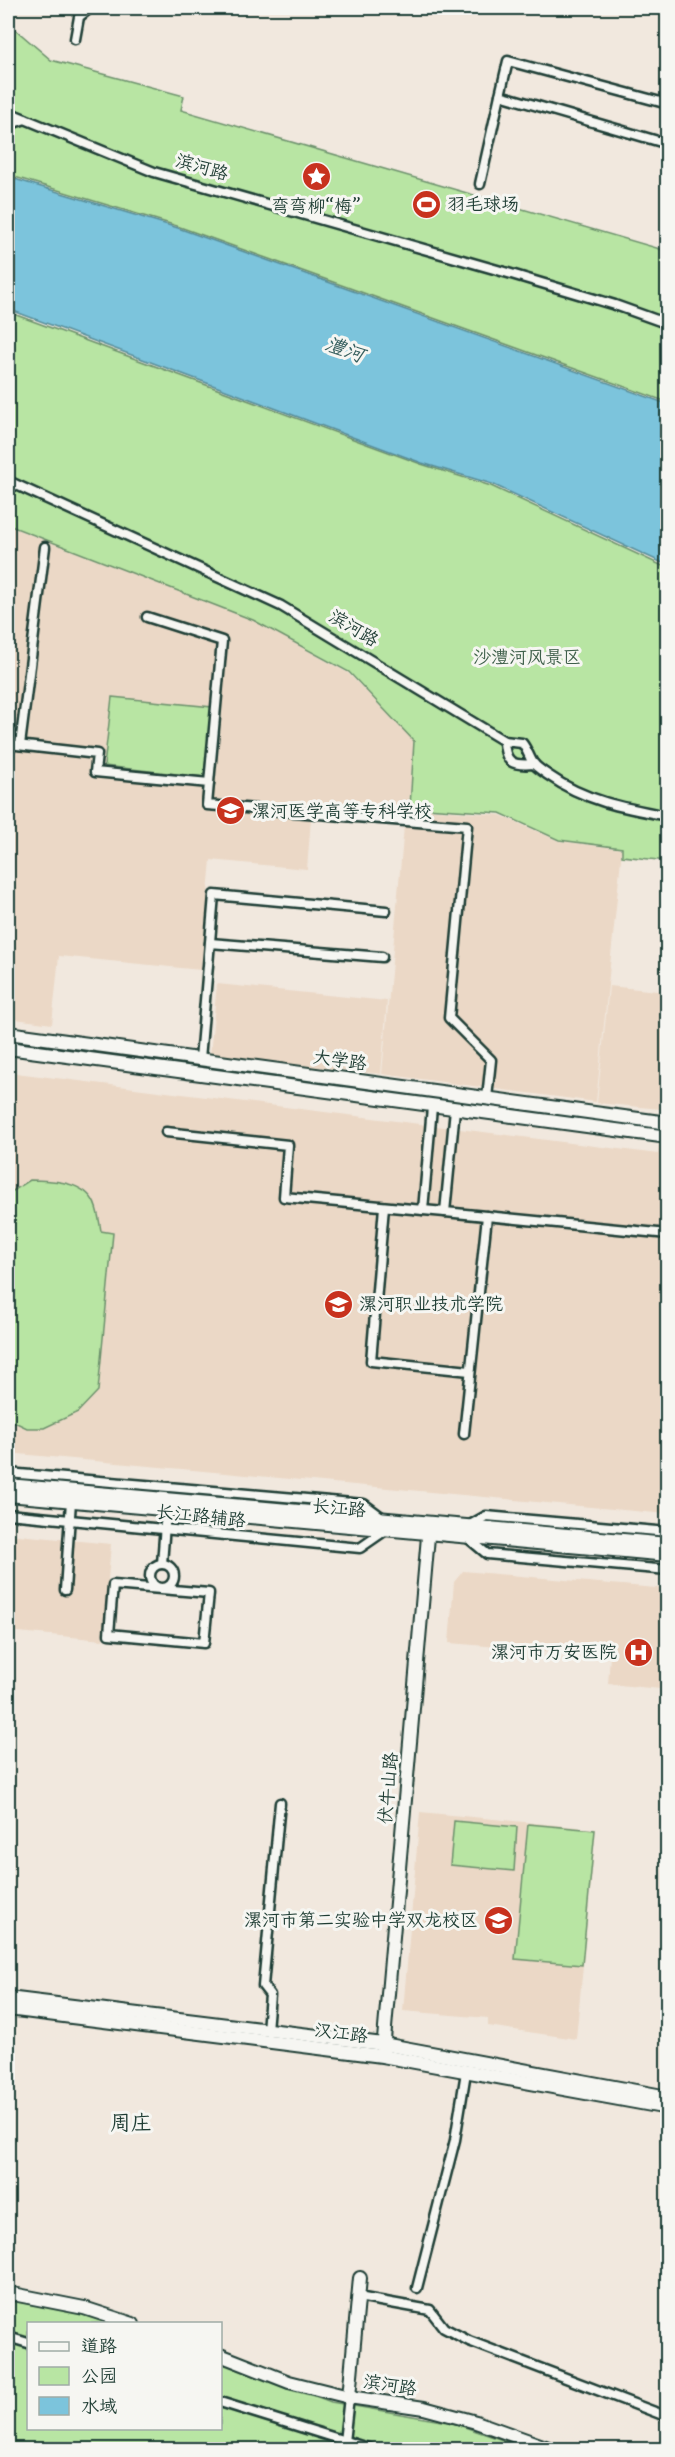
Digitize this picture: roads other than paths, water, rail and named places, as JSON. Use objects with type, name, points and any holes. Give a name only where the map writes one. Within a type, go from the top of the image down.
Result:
[{"type":"main road","name":"大学路","points":[[8,1033],[668,1123]]},
{"type":"main road","name":"大学路","points":[[8,1048],[432,1107],[668,1137]]},
{"type":"main road","name":"长江路","points":[[8,1485],[386,1525]]},
{"type":"main road","name":"长江路","points":[[8,1495],[166,1511],[429,1528],[668,1555]]},
{"type":"main road","name":"伏牛山路","points":[[383,2050],[429,1528]]},
{"type":"main road","name":"长江路","points":[[467,1533],[668,1544]]},
{"type":"main road","name":"汉江路","points":[[8,1998],[267,2030],[668,2097]]},
{"type":"main road","name":"汉江路","points":[[8,2008],[383,2050],[466,2072],[668,2108]]},
{"type":"main road","points":[[349,2397],[360,2278]]},
{"type":"main road","points":[[8,2293],[84,2308],[127,2322]]},
{"type":"main road","name":"滨河路","points":[[222,2356],[289,2382],[349,2397],[435,2411],[476,2422],[554,2450]]},
{"type":"street","points":[[75,39],[79,17],[90,8]]},
{"type":"street","points":[[480,184],[508,61],[668,104]]},
{"type":"street","points":[[500,95],[668,144]]},
{"type":"street","name":"滨河路","points":[[8,112],[154,172],[508,273],[615,305],[668,324]]},
{"type":"street","points":[[8,125],[25,119]]},
{"type":"street","name":"滨河路","points":[[8,481],[281,606],[504,741],[522,743],[534,764],[558,782],[597,801],[668,816]]},
{"type":"street","points":[[20,745],[45,547]]},
{"type":"street","points":[[147,617],[222,641],[207,805],[467,826],[449,1018],[491,1060],[487,1098]]},
{"type":"street","points":[[504,741],[505,755],[512,763],[534,764]]},
{"type":"street","points":[[8,744],[96,754],[95,771],[209,783]]},
{"type":"street","points":[[200,1059],[214,895],[387,911]]},
{"type":"street","points":[[210,943],[382,957]]},
{"type":"street","points":[[423,1210],[432,1107]]},
{"type":"street","points":[[445,1212],[455,1109]]},
{"type":"street","points":[[166,1132],[288,1145],[284,1197],[668,1234]]},
{"type":"street","points":[[384,1207],[371,1361],[470,1371]]},
{"type":"street","points":[[464,1434],[487,1216]]},
{"type":"street","name":"长江路辅路","points":[[8,1473],[364,1504],[386,1525],[360,1548],[8,1514]]},
{"type":"street","points":[[65,1590],[71,1502]]},
{"type":"street","points":[[162,1564],[166,1511]]},
{"type":"street","points":[[668,1532],[486,1516],[467,1533],[487,1554],[668,1570]]},
{"type":"street","points":[[162,1589],[152,1583],[150,1576],[155,1566],[162,1564],[170,1567],[174,1579],[170,1586],[162,1589],[113,1585],[109,1634],[204,1643],[209,1593],[162,1589]]},
{"type":"street","points":[[267,2030],[270,1995],[263,1986],[280,1803]]},
{"type":"street","points":[[417,2288],[455,2140],[466,2072]]},
{"type":"street","points":[[358,2296],[430,2310],[444,2328],[469,2341],[668,2416]]},
{"type":"street","points":[[8,2337],[27,2343]]},
{"type":"street","points":[[344,2442],[349,2397]]},
{"type":"street","points":[[222,2403],[374,2450]]},
{"type":"water","name":"澧河","points":[[8,177],[178,228],[667,404],[667,565],[492,484],[422,463],[8,309]]},
{"type":"place","name":"弯弯柳“梅”","points":[[316,177]]},
{"type":"place","name":"羽毛球场","points":[[426,204]]},
{"type":"place","name":"漯河医学高等专科学校","points":[[231,811]]},
{"type":"place","name":"漯河职业技术学院","points":[[338,1304]]},
{"type":"place","name":"漯河市万安医院","points":[[638,1652]]},
{"type":"place","name":"漯河市第二实验中学双龙校区","points":[[499,1920]]},
{"type":"district","name":"周庄","points":[[131,2123]]},
{"type":"park label","name":"沙澧河风景区","points":[[527,657]]}]
